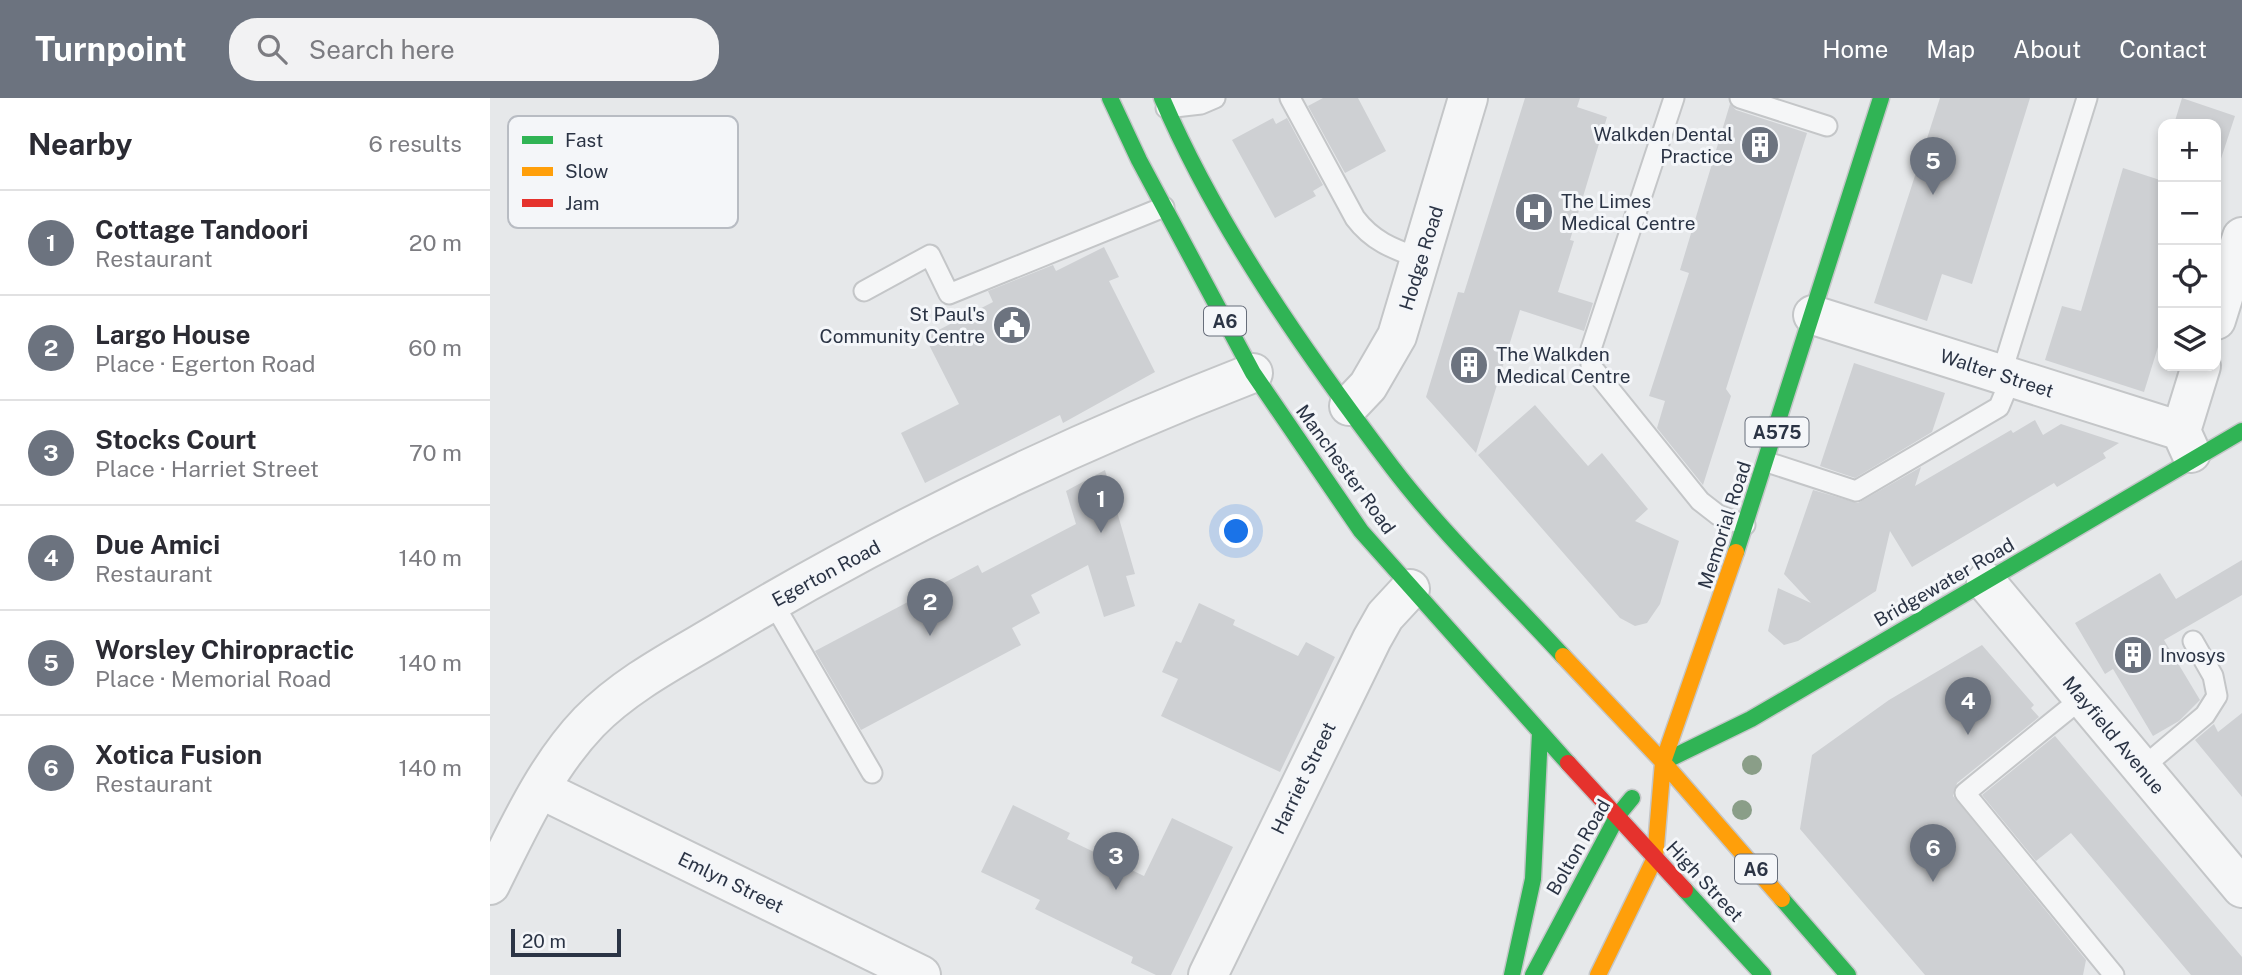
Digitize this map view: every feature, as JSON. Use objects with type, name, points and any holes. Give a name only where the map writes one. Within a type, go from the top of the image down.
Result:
[{"type":"main road","name":"Manchester Road","points":[[1110,98],[1164,207],[1253,373],[1362,531],[1410,589],[1618,815]]},
{"type":"main road","name":"Memorial Road","points":[[1663,762],[1703,655],[1767,462],[1881,98]]},
{"type":"main road","name":"Manchester Road","points":[[1164,103],[1185,152],[1258,277],[1418,499],[1663,762]]},
{"type":"main road","name":"Bridgewater Road","points":[[1663,762],[1751,719],[1986,582],[2188,445],[2242,431]]},
{"type":"main road","points":[[1512,975],[1533,879],[1540,733]]},
{"type":"main road","name":"Bolton Road","points":[[1532,975],[1618,815],[1663,762]]},
{"type":"main road","name":"A575","points":[[1598,975],[1655,858],[1663,762]]},
{"type":"main road","name":"A6","points":[[1663,762],[1848,975]]},
{"type":"main road","name":"High Street","points":[[1618,815],[1763,975]]},
{"type":"street","name":"Hodge Road","points":[[1349,406],[1368,386],[1397,337],[1468,98]]},
{"type":"street","points":[[2220,308],[2242,237]]},
{"type":"street","name":"Walter Street","points":[[1813,315],[2006,377],[2188,445]]},
{"type":"street","points":[[2188,445],[2200,371]]},
{"type":"street","name":"Egerton Road","points":[[490,885],[540,789],[564,751],[589,722],[623,693],[772,601],[942,511],[1160,411],[1253,373]]},
{"type":"street","name":"Mayfield Avenue","points":[[1986,582],[2242,888]]},
{"type":"street","name":"Harriet Street","points":[[1208,975],[1372,639],[1385,616],[1410,589]]},
{"type":"street","name":"Emlyn Street","points":[[540,789],[921,975]]},
{"type":"lane","points":[[1164,103],[1201,104],[1215,98]]},
{"type":"lane","points":[[1290,98],[1355,218],[1368,235],[1383,245],[1422,259]]},
{"type":"lane","points":[[1674,98],[1591,349],[1591,366],[1700,501],[1718,515],[1745,525]]},
{"type":"lane","points":[[1740,98],[1827,126]]},
{"type":"lane","points":[[1767,462],[1856,491],[1998,407],[2087,98]]},
{"type":"lane","points":[[864,291],[930,255],[949,294],[1164,207]]},
{"type":"lane","points":[[772,601],[872,773]]},
{"type":"lane","points":[[2142,768],[2205,715],[2217,696],[2214,676],[2193,641]]},
{"type":"lane","points":[[2082,698],[1965,793],[2114,975]]},
{"type":"building","points":[[1323,98],[1358,98],[1386,151],[1345,173],[1308,106]]},
{"type":"building","points":[[1525,98],[1580,98],[1577,107],[1607,117],[1570,240],[1574,241],[1558,292],[1593,303],[1584,331],[1520,310],[1476,453],[1426,397],[1458,292],[1464,293]]},
{"type":"building","points":[[1940,98],[2030,98],[1972,284],[1942,274],[1927,321],[1874,303]]},
{"type":"building","points":[[2182,98],[2235,116],[2221,159],[2221,119],[2176,119]]},
{"type":"building","points":[[1730,104],[1736,110],[1807,133],[1726,389],[1731,396],[1703,485],[1657,428],[1665,401],[1649,396],[1689,273],[1680,270]]},
{"type":"building","points":[[1273,118],[1276,124],[1287,118],[1323,185],[1313,191],[1316,196],[1275,218],[1232,140]]},
{"type":"building","points":[[2123,168],[2158,179],[2158,347],[2144,392],[2045,360],[2062,306],[2081,311]]},
{"type":"building","points":[[1104,247],[1119,277],[1109,281],[1155,372],[1063,423],[1060,415],[925,483],[901,433],[959,404],[925,337],[993,302],[988,291],[1053,265],[1056,271]]},
{"type":"building","points":[[1854,363],[1945,393],[1932,432],[1855,478],[1820,466]]},
{"type":"building","points":[[1535,405],[1588,466],[1602,453],[1648,509],[1635,521],[1679,541],[1660,604],[1647,623],[1635,626],[1620,618],[1478,455]]},
{"type":"building","points":[[2035,420],[2043,435],[2061,424],[2119,443],[2103,453],[2106,458],[2057,487],[2054,483],[1912,567],[1890,531],[1876,591],[1798,641],[1784,645],[1768,631],[1778,588],[1811,603],[1784,574],[1813,490],[1858,503],[1921,467],[1915,486],[2011,430],[2013,433]]},
{"type":"building","points":[[1105,470],[1135,574],[1126,576],[1135,606],[1104,617],[1088,565],[1031,595],[1040,613],[1012,628],[1021,645],[861,730],[815,651],[978,565],[982,573],[1076,524],[1066,491]]},
{"type":"building","name":"Invosys","points":[[2242,560],[2242,595],[2164,640],[2200,700],[2179,721],[2153,736],[2113,669],[2105,674],[2075,623],[2160,573],[2176,599]]},
{"type":"building","points":[[1199,603],[1235,620],[1233,625],[1298,656],[1306,642],[1335,657],[1280,772],[1161,716],[1178,679],[1162,672],[1176,641],[1181,643]]},
{"type":"building","points":[[1982,645],[2034,705],[2031,708],[2039,717],[1957,783],[1953,796],[2086,960],[2083,975],[1925,975],[1800,829],[1812,755],[1889,700]]},
{"type":"building","points":[[2242,713],[2242,797],[2195,740],[2214,724],[2218,732]]},
{"type":"building","points":[[2055,736],[2242,957],[2242,975],[2191,975],[2071,833],[2036,861],[1982,795]]},
{"type":"building","points":[[1013,805],[1070,833],[1067,839],[1144,876],[1172,818],[1233,847],[1171,975],[1156,975],[1131,963],[1133,957],[1035,909],[1040,900],[981,872]]},
{"type":"traffic: fast","points":[[1110,98],[1139,160],[1253,373],[1361,531],[1568,763]]},
{"type":"traffic: fast","points":[[1162,98],[1184,146],[1237,242],[1328,380],[1432,516],[1563,656]]},
{"type":"traffic: fast","points":[[1736,552],[1881,98]]},
{"type":"traffic: fast","points":[[1663,762],[1751,719],[2242,431]]},
{"type":"traffic: fast","points":[[1512,975],[1533,879],[1540,733]]},
{"type":"traffic: fast","points":[[1533,975],[1618,815],[1632,798]]},
{"type":"traffic: fast","points":[[1685,890],[1763,975]]},
{"type":"traffic: fast","points":[[1782,899],[1848,975]]},
{"type":"traffic: slow","points":[[1598,975],[1655,858],[1663,762],[1736,552]]},
{"type":"traffic: slow","points":[[1563,656],[1663,762],[1782,899]]},
{"type":"traffic: jam","points":[[1568,763],[1685,890]]},
{"type":"place","name":"Walkden Dental Practice","points":[[1760,145]]},
{"type":"place","name":"Worsley Chiropractic","points":[[1933,195]]},
{"type":"place","name":"The Limes Medical Centre","points":[[1534,212]]},
{"type":"place","name":"St Paul's Community Centre","points":[[1012,325]]},
{"type":"place","name":"The Walkden Medical Centre","points":[[1469,365]]},
{"type":"place","name":"Cottage Tandoori","points":[[1101,533]]},
{"type":"place","name":"Largo House","points":[[930,636]]},
{"type":"place","name":"Invosys","points":[[2133,655]]},
{"type":"place","name":"Due Amici","points":[[1968,735]]},
{"type":"place","name":"Xotica Fusion","points":[[1933,882]]},
{"type":"place","name":"Stocks Court","points":[[1116,890]]}]
